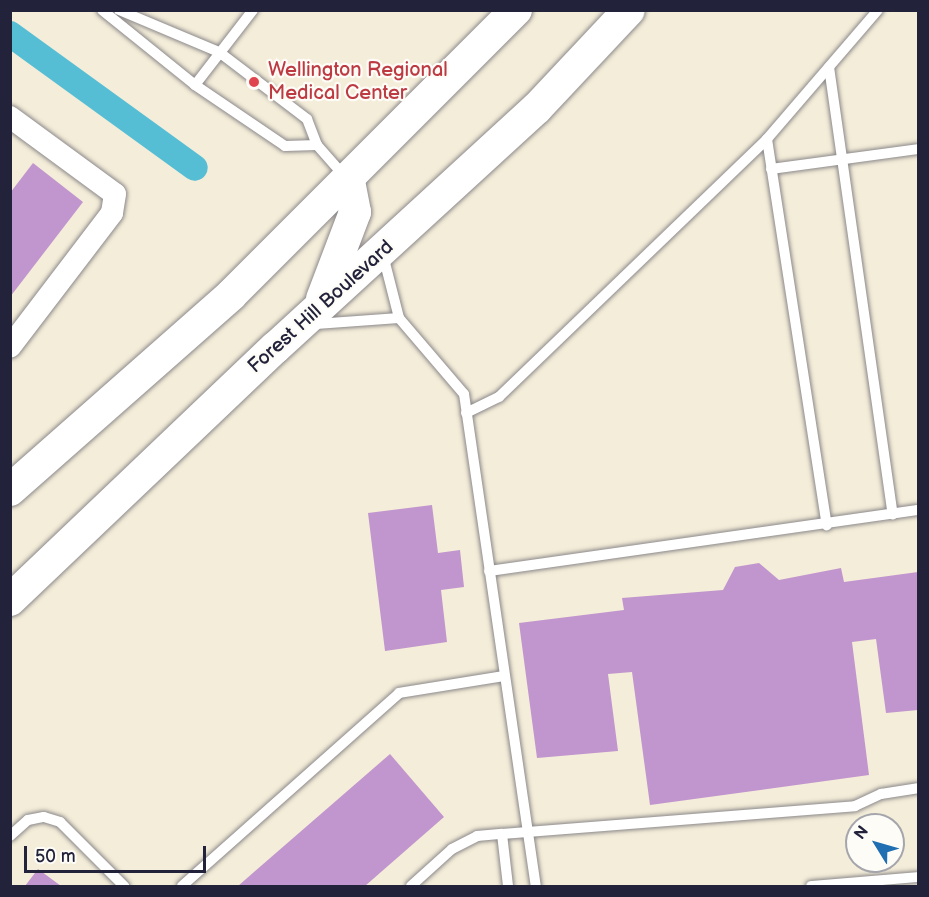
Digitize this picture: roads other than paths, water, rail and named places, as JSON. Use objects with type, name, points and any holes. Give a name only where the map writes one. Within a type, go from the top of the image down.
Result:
[{"type":"main road","points":[[10,490],[231,295],[349,181],[516,10]]},
{"type":"main road","name":"Forest Hill Boulevard","points":[[10,600],[308,318],[537,108],[629,10]]},
{"type":"main road","points":[[308,318],[343,252],[355,212],[349,181]]},
{"type":"street","points":[[10,347],[112,213],[115,194],[13,125]]},
{"type":"lane","points":[[102,10],[195,85],[285,146],[317,145]]},
{"type":"lane","points":[[119,10],[133,13],[219,52],[308,119],[317,145],[349,181]]},
{"type":"lane","points":[[466,413],[499,397],[767,139],[878,10]]},
{"type":"lane","points":[[195,85],[251,11]]},
{"type":"lane","points":[[829,67],[845,159],[893,514]]},
{"type":"lane","points":[[767,139],[827,525]]},
{"type":"lane","points":[[771,169],[918,150]]},
{"type":"lane","points":[[382,252],[399,318],[464,394],[536,886]]},
{"type":"lane","points":[[308,318],[330,321],[399,318]]},
{"type":"lane","points":[[489,571],[827,525],[918,510]]},
{"type":"lane","points":[[182,886],[399,693],[504,676]]},
{"type":"lane","points":[[411,886],[452,849],[477,836],[855,806],[881,794],[918,788]]},
{"type":"lane","points":[[10,836],[28,820],[44,817],[60,822],[124,886]]},
{"type":"lane","points":[[502,834],[508,886]]},
{"type":"lane","points":[[811,886],[918,877]]},
{"type":"waterway","points":[[10,34],[195,168]]},
{"type":"place","name":"Wellington Regional Medical Center","points":[[254,82]]}]
